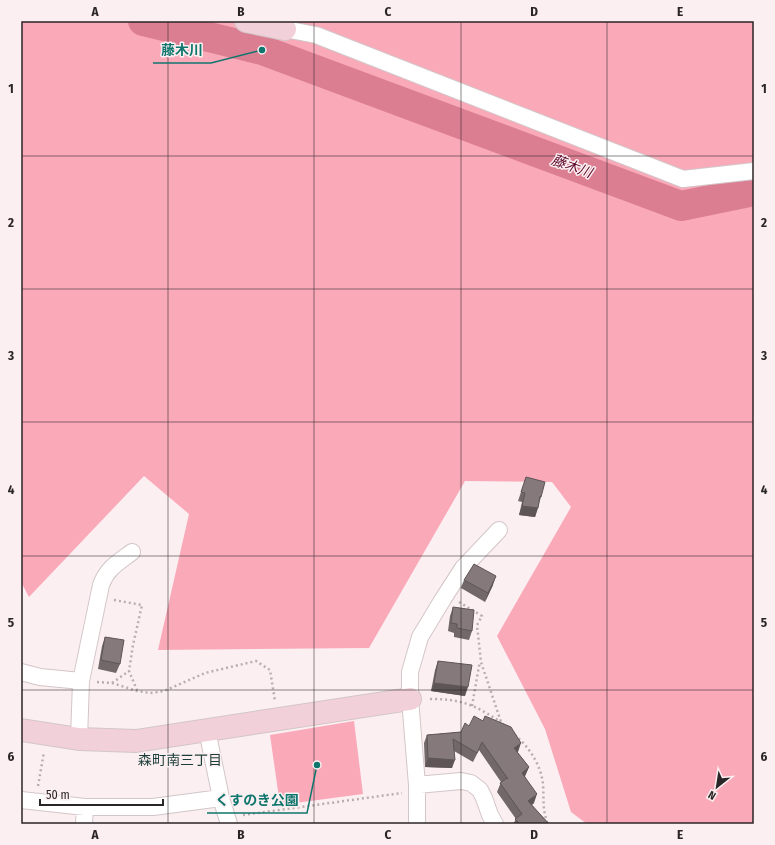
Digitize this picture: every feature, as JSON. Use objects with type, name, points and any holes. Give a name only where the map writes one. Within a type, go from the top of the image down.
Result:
[{"type":"street","points":[[246,21],[278,25],[316,35],[683,179],[754,171]]},
{"type":"street","points":[[417,824],[420,699],[410,672],[420,637],[446,594],[463,568],[499,530]]},
{"type":"street","points":[[79,739],[81,682],[101,584],[104,576],[110,569],[132,552]]},
{"type":"street","points":[[21,672],[40,677],[81,682]]},
{"type":"street","points":[[21,730],[79,739],[136,741],[420,699]]},
{"type":"street","points":[[207,730],[220,798],[228,821]]},
{"type":"street","points":[[417,785],[461,781],[471,783],[480,790],[495,824]]},
{"type":"street","points":[[28,801],[85,807],[153,807],[220,798]]},
{"type":"street","points":[[84,824],[85,807]]},
{"type":"path","points":[[446,594],[482,616],[477,625],[481,662],[501,722]]},
{"type":"path","points":[[98,597],[142,605],[129,671],[137,691]]},
{"type":"path","points":[[81,682],[112,683],[137,691],[150,693],[164,691],[205,673],[256,661],[270,670],[277,719]]},
{"type":"path","points":[[472,706],[478,666],[481,662]]},
{"type":"path","points":[[112,683],[129,671]]},
{"type":"path","points":[[420,699],[463,702],[501,722],[505,726]]},
{"type":"path","points":[[514,734],[531,753],[540,769],[543,783],[544,815],[548,824]]},
{"type":"path","points":[[28,801],[45,746]]},
{"type":"path","points":[[228,821],[406,792],[417,785]]},
{"type":"shaded area","points":[[21,21],[754,21],[754,824],[587,824],[571,812],[545,729],[497,636],[571,507],[552,482],[465,481],[369,648],[158,650],[189,514],[144,476],[29,597],[21,582]]},
{"type":"shaded area","points":[[354,721],[363,794],[280,805],[270,735]]},
{"type":"building","points":[[526,477],[545,482],[538,508],[522,506],[525,493],[521,492]]},
{"type":"building","points":[[474,564],[496,576],[488,593],[464,580]]},
{"type":"building","points":[[453,607],[474,610],[472,631],[457,628],[457,624],[451,623]]},
{"type":"building","points":[[105,637],[124,640],[120,664],[101,660]]},
{"type":"building","points":[[438,661],[472,665],[468,687],[434,683]]},
{"type":"building","points":[[474,716],[483,721],[485,716],[511,727],[521,743],[514,748],[529,767],[522,773],[537,794],[528,801],[549,824],[520,824],[515,819],[522,814],[500,783],[507,778],[508,779],[482,742],[477,753],[453,739],[455,760],[428,758],[427,735],[461,732],[465,723],[469,726]]},
{"type":"waterway","name":"藤木川","points":[[143,21],[262,50],[681,206],[754,191]]},
{"type":"place","name":"藤木川","points":[[262,50]]},
{"type":"place","name":"くすのき公園","points":[[317,765]]},
{"type":"district","name":"森町南三丁目","points":[[180,760]]}]
